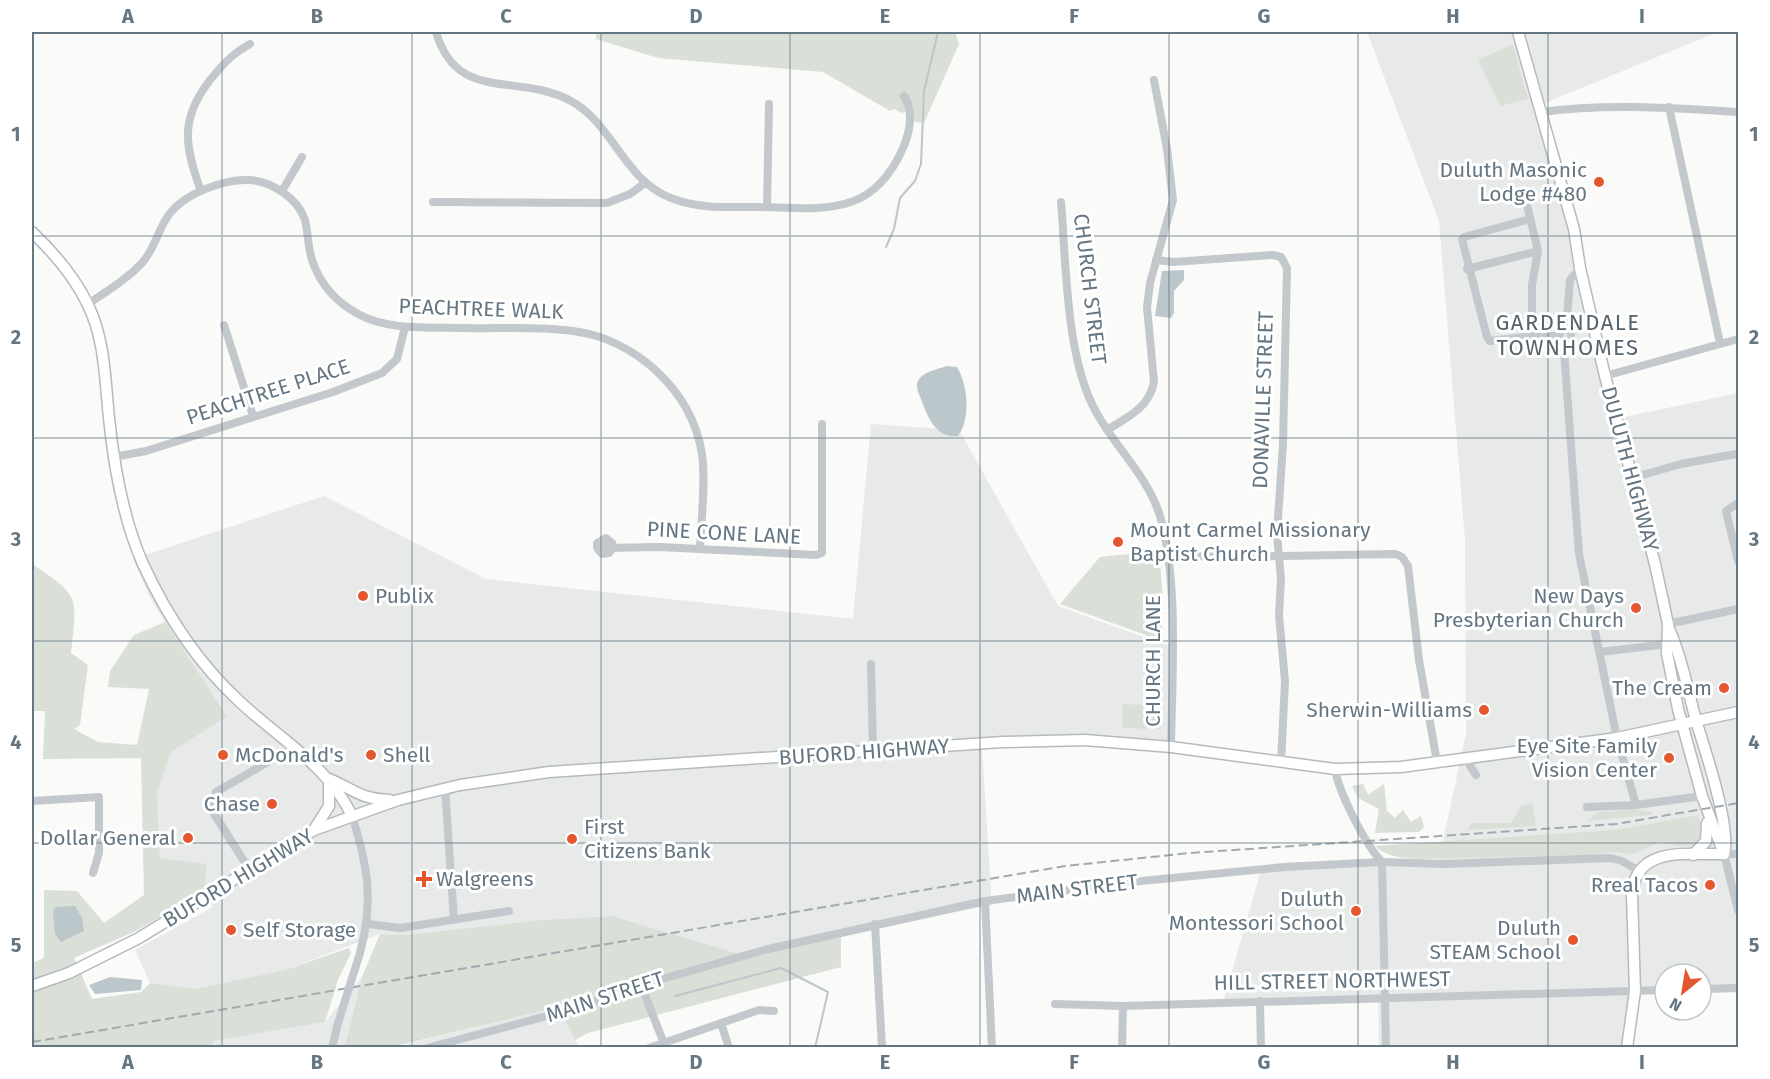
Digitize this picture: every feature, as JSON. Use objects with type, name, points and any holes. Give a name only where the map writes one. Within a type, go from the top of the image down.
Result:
[{"type":"main road","name":"DULUTH HIGHWAY","points":[[1518,32],[1574,229],[1580,268],[1605,376],[1654,557],[1668,626],[1685,672],[1727,844],[1724,854]]},
{"type":"main road","points":[[32,232],[58,259],[88,304],[101,346],[114,457],[132,533],[142,562],[163,603],[191,646],[237,699],[329,779],[355,794],[370,799],[398,800]]},
{"type":"main road","name":"DULUTH HIGHWAY","points":[[1668,626],[1667,644],[1671,673],[1702,796],[1724,854]]},
{"type":"main road","name":"BUFORD HIGHWAY","points":[[32,986],[69,973],[139,938],[314,830],[398,800],[444,788],[549,772],[1004,742],[1073,741],[1171,747],[1335,769],[1401,767],[1617,738],[1684,725],[1738,711]]},
{"type":"main road","points":[[329,779],[352,816]]},
{"type":"main road","points":[[314,830],[329,806],[329,779]]},
{"type":"main road","points":[[1693,855],[1708,837],[1707,811]]},
{"type":"main road","points":[[1627,1047],[1635,991],[1632,894],[1638,870],[1656,857],[1724,854]]},
{"type":"street","points":[[436,32],[448,61],[468,77],[488,82],[538,88],[573,102],[589,114],[645,183],[672,199],[701,206],[826,209],[849,204],[866,196],[889,175],[905,145],[911,121],[908,102],[904,96]]},
{"type":"street","points":[[201,191],[188,158],[187,135],[190,111],[200,91],[224,64],[235,52],[250,44]]},
{"type":"street","points":[[1107,430],[1142,408],[1151,394],[1152,355],[1146,318],[1150,283],[1173,200],[1154,80]]},
{"type":"street","points":[[767,207],[769,104]]},
{"type":"street","points":[[1542,112],[1575,107],[1669,107],[1738,112]]},
{"type":"street","points":[[1669,107],[1720,343]]},
{"type":"street","points":[[88,304],[123,281],[143,262],[169,215],[201,191],[230,182],[249,180],[267,183],[282,191],[302,157]]},
{"type":"street","points":[[433,202],[607,203],[630,194],[645,183]]},
{"type":"street","name":"PEACHTREE WALK","points":[[282,191],[304,218],[312,259],[328,292],[359,315],[405,327],[574,331],[609,341],[650,364],[674,389],[693,422],[702,455],[700,549]]},
{"type":"street","points":[[1524,193],[1538,251],[1532,285],[1532,336]]},
{"type":"street","name":"CHURCH STREET","points":[[1061,202],[1070,305],[1081,372],[1092,405],[1107,430],[1149,487],[1156,504]]},
{"type":"street","points":[[1530,219],[1464,237],[1462,239],[1467,269],[1490,341],[1564,335]]},
{"type":"street","points":[[1467,269],[1538,251]]},
{"type":"street","name":"DONAVILLE STREET","points":[[1156,260],[1173,262],[1273,255],[1281,257],[1287,268],[1282,444],[1277,507],[1285,681],[1281,763]]},
{"type":"street","points":[[1580,268],[1570,280],[1563,351],[1570,410],[1575,530],[1617,738],[1635,805]]},
{"type":"street","points":[[224,325],[253,416]]},
{"type":"street","name":"PEACHTREE PLACE","points":[[114,457],[146,451],[333,392],[382,373],[397,359],[405,327]]},
{"type":"street","points":[[1605,376],[1738,339]]},
{"type":"street","name":"PINE CONE LANE","points":[[603,548],[700,549],[816,555],[822,553],[822,424]]},
{"type":"street","points":[[1632,478],[1680,464],[1736,454],[1738,456]]},
{"type":"street","name":"CHURCH LANE","points":[[1156,504],[1171,579],[1171,747]]},
{"type":"street","points":[[1738,504],[1728,507],[1726,511],[1734,524],[1738,561]]},
{"type":"street","points":[[1168,555],[1396,554],[1402,556],[1408,566],[1419,660],[1437,762]]},
{"type":"street","points":[[1668,626],[1738,609]]},
{"type":"street","points":[[1600,652],[1667,644]]},
{"type":"street","points":[[872,664],[873,751]]},
{"type":"street","points":[[249,868],[211,809],[216,792],[294,747]]},
{"type":"street","points":[[1465,758],[1476,775]]},
{"type":"street","points":[[1335,769],[1342,794],[1373,852],[1382,862],[1386,1047]]},
{"type":"street","points":[[444,788],[454,920]]},
{"type":"street","points":[[1587,807],[1635,805],[1702,796]]},
{"type":"street","points":[[32,801],[99,797],[99,853],[93,873]]},
{"type":"street","points":[[332,1047],[368,924],[369,880],[352,816]]},
{"type":"street","points":[[1738,854],[1724,854],[1738,910]]},
{"type":"street","name":"MAIN STREET","points":[[427,1047],[573,1009],[641,985],[764,950],[985,901],[1224,872],[1382,862],[1456,864],[1611,858],[1638,870]]},
{"type":"street","points":[[985,901],[992,1047]]},
{"type":"street","points":[[368,924],[400,928],[509,910]]},
{"type":"street","points":[[875,924],[882,1047]]},
{"type":"street","points":[[641,985],[663,1041]]},
{"type":"street","points":[[1713,989],[1738,988]]},
{"type":"street","name":"HILL STREET NORTHWEST","points":[[1123,1006],[1144,1003],[1386,1000],[1653,990]]},
{"type":"street","points":[[1260,1001],[1261,1047]]},
{"type":"street","points":[[1055,1004],[1123,1006],[1122,1047]]},
{"type":"street","points":[[650,1047],[759,1010],[774,1011]]},
{"type":"street","points":[[721,1023],[729,1047]]},
{"type":"shaded area","points":[[596,32],[955,32],[959,44],[924,123],[911,121],[912,110],[901,113],[895,109],[890,111],[823,72],[658,58],[596,39]]},
{"type":"shaded area","points":[[1367,32],[1712,32],[1713,34],[1535,107],[1582,269],[1610,420],[1738,393],[1738,992],[1713,993],[1713,962],[1653,962],[1653,993],[1629,994],[1621,1048],[1379,1047],[1378,996],[1224,999],[1261,870],[1438,864],[1466,734],[1465,540],[1439,221]]},
{"type":"shaded area","points":[[1513,44],[1528,99],[1500,106],[1478,60]]},
{"type":"shaded area","points":[[1184,270],[1184,280],[1174,291],[1174,313],[1171,318],[1155,316],[1162,271]]},
{"type":"shaded area","points":[[947,366],[957,367],[966,392],[965,421],[958,436],[944,434],[933,425],[917,388],[917,383],[923,375]]},
{"type":"shaded area","points":[[871,424],[959,430],[1058,606],[1169,646],[1167,749],[1070,744],[982,746],[992,905],[740,954],[612,916],[542,920],[406,935],[380,934],[285,970],[195,989],[150,983],[135,950],[213,907],[204,891],[207,865],[160,858],[157,793],[171,752],[227,715],[177,643],[151,599],[133,559],[324,496],[486,579],[853,619]]},
{"type":"shaded area","points":[[1159,551],[1163,599],[1162,641],[1060,604],[1100,557]]},
{"type":"shaded area","points":[[32,564],[60,584],[72,599],[74,619],[71,653],[88,665],[80,725],[74,729],[98,742],[137,745],[149,689],[108,687],[110,671],[134,635],[165,622],[227,716],[171,752],[157,793],[160,858],[207,864],[204,891],[136,931],[74,958],[92,999],[141,992],[150,983],[195,989],[285,970],[349,948],[351,953],[338,980],[325,1022],[213,1041],[213,1047],[32,1047],[32,963],[44,958],[44,890],[77,891],[104,923],[144,895],[141,758],[43,759],[45,711],[32,711]]},
{"type":"shaded area","points":[[1123,704],[1161,706],[1160,729],[1122,728]]},
{"type":"shaded area","points":[[1363,784],[1368,795],[1384,784],[1387,811],[1395,818],[1403,810],[1411,822],[1421,816],[1424,827],[1419,832],[1375,833],[1379,809],[1358,798],[1352,786]]},
{"type":"shaded area","points":[[1532,803],[1536,826],[1467,830],[1472,823],[1511,823],[1521,806]]},
{"type":"shaded area","points":[[1633,809],[1653,812],[1650,815],[1587,821],[1599,812]]},
{"type":"shaded area","points":[[1698,815],[1703,833],[1693,845],[1682,846],[1660,842],[1633,854],[1612,852],[1588,855],[1420,859],[1390,855],[1375,846],[1615,830]]},
{"type":"shaded area","points":[[75,906],[82,918],[84,931],[61,942],[55,934],[53,911],[56,907]]},
{"type":"shaded area","points":[[612,916],[740,954],[841,936],[841,967],[588,1033],[575,1040],[559,1007],[391,1047],[344,1048],[362,977],[380,934],[406,935],[542,920]]},
{"type":"shaded area","points":[[110,977],[142,980],[141,990],[95,994],[89,985]]},
{"type":"shaded area","points":[[362,977],[344,1047],[213,1047],[213,1041],[325,1022]]},
{"type":"shaded area","points":[[560,1007],[579,1047],[391,1048],[540,1011]]},
{"type":"waterway","points":[[886,247],[894,229],[900,198],[915,181],[921,164],[924,91],[938,32]]},
{"type":"waterway","points":[[675,996],[781,968],[828,992],[815,1048]]},
{"type":"railway","points":[[32,1042],[1065,866],[1190,853],[1616,824],[1738,803]]},
{"type":"place","name":"Duluth Masonic Lodge #480","points":[[1599,182]]},
{"type":"place","name":"Mount Carmel Missionary Baptist Church","points":[[1118,542]]},
{"type":"place","name":"Publix","points":[[363,596]]},
{"type":"place","name":"New Days Presbyterian Church","points":[[1636,608]]},
{"type":"place","name":"The Cream","points":[[1724,688]]},
{"type":"place","name":"Sherwin-Williams","points":[[1484,710]]},
{"type":"place","name":"McDonald's","points":[[223,755]]},
{"type":"place","name":"Shell","points":[[371,755]]},
{"type":"place","name":"Eye Site Family Vision Center","points":[[1669,758]]},
{"type":"place","name":"Chase","points":[[272,804]]},
{"type":"place","name":"Dollar General","points":[[188,838]]},
{"type":"place","name":"First Citizens Bank","points":[[572,839]]},
{"type":"place","name":"Walgreens","points":[[424,879]]},
{"type":"place","name":"Rreal Tacos","points":[[1710,885]]},
{"type":"place","name":"Duluth Montessori School","points":[[1356,911]]},
{"type":"place","name":"Self Storage","points":[[231,930]]},
{"type":"place","name":"Duluth STEAM School","points":[[1573,940]]},
{"type":"district","name":"GARDENDALE TOWNHOMES","points":[[1568,334]]}]
